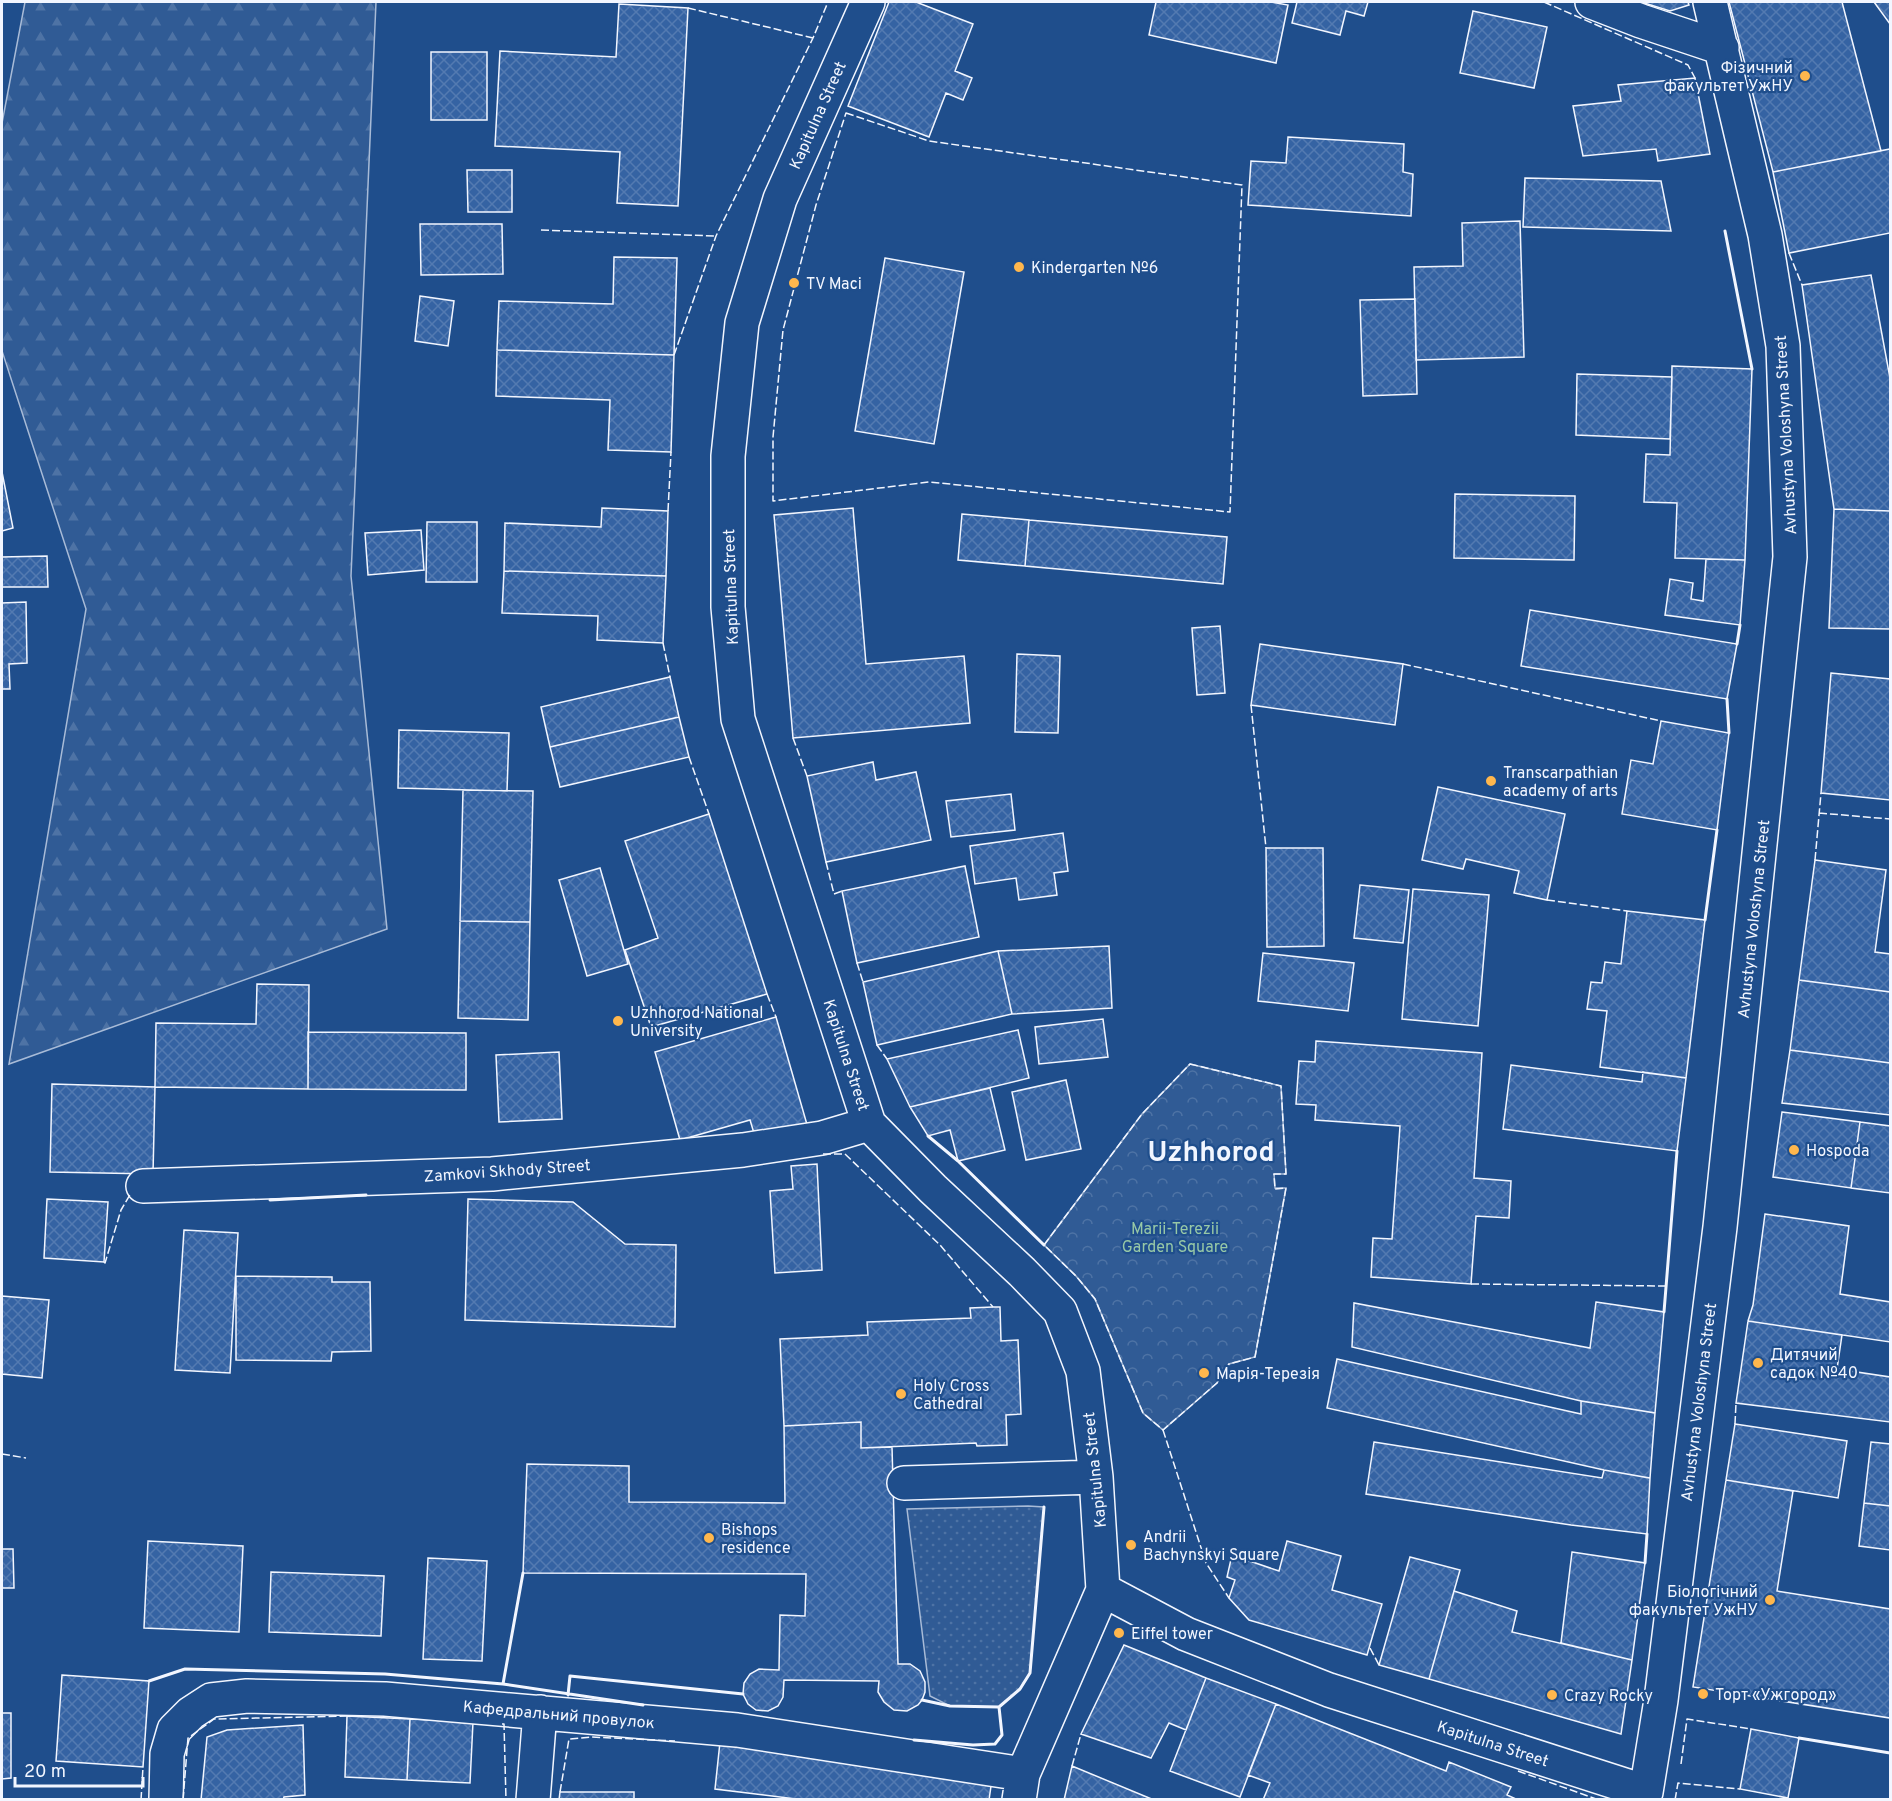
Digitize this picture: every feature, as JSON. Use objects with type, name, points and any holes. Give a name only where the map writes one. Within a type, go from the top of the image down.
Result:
[{"type":"street","name":"Kapitulna Street","points":[[868,2],[780,199],[742,323],[728,456],[728,607],[738,719],[869,1124],[1060,1311],[1083,1371],[1096,1477],[1103,1590],[1186,1634],[1329,1690],[1646,1792]]},
{"type":"street","points":[[1592,2],[1722,48]]},
{"type":"street","name":"Avhustyna Voloshyna Street","points":[[1646,1792],[1661,1700],[1720,1227],[1790,557],[1783,346],[1765,235],[1710,2]]},
{"type":"street","name":"Zamkovi Skhody Street","points":[[143,1186],[492,1174],[743,1150],[822,1138],[869,1124]]},
{"type":"street","points":[[904,1483],[1096,1477]]},
{"type":"street","points":[[1021,1787],[1103,1590]]},
{"type":"street","name":"Кафедральний провулок","points":[[166,1800],[167,1754],[174,1730],[191,1713],[211,1700],[247,1696],[386,1699],[737,1730],[1021,1787]]},
{"type":"street","points":[[533,1800],[540,1712]]},
{"type":"green space","points":[[25,2],[376,2],[351,576],[387,929],[9,1064],[86,609],[2,351],[2,123]]},
{"type":"green space","name":"Marii-Terezii Garden Square","points":[[1190,1064],[1281,1086],[1286,1174],[1274,1174],[1275,1188],[1286,1188],[1255,1357],[1229,1364],[1217,1383],[1163,1430],[1143,1413],[1095,1299],[1076,1276],[1044,1245],[1142,1114]]},
{"type":"green space","points":[[1044,1507],[1030,1673],[1020,1689],[999,1707],[950,1706],[930,1696],[907,1509]]},
{"type":"building","points":[[889,2],[916,2],[973,24],[955,71],[972,78],[963,100],[946,93],[929,137],[848,106]]},
{"type":"building","points":[[1156,2],[1271,2],[1288,5],[1276,63],[1149,35]]},
{"type":"building","points":[[1297,2],[1368,2],[1364,16],[1346,11],[1340,35],[1292,23]]},
{"type":"building","points":[[1641,2],[1688,2],[1689,5],[1670,11]]},
{"type":"building","name":"Фізичний факультет УжНУ","points":[[1729,2],[1842,2],[1881,151],[1773,172]]},
{"type":"building","points":[[1874,2],[1890,2],[1890,24]]},
{"type":"building","points":[[619,4],[688,8],[678,206],[617,203],[620,152],[495,146],[500,51],[616,57]]},
{"type":"building","points":[[1473,11],[1547,27],[1534,88],[1460,73]]},
{"type":"building","points":[[431,52],[487,52],[487,120],[431,120]]},
{"type":"building","points":[[1695,78],[1710,154],[1658,161],[1656,149],[1583,156],[1573,106],[1621,101],[1618,85]]},
{"type":"building","points":[[1288,137],[1404,144],[1403,172],[1413,174],[1411,216],[1248,205],[1251,161],[1286,163]]},
{"type":"building","points":[[1890,149],[1890,233],[1789,253],[1773,172]]},
{"type":"building","points":[[467,170],[512,170],[512,212],[468,212]]},
{"type":"building","points":[[1525,178],[1661,181],[1671,231],[1523,227]]},
{"type":"building","points":[[1520,221],[1524,357],[1416,360],[1414,267],[1463,266],[1462,223]]},
{"type":"building","points":[[420,224],[502,224],[503,274],[421,275]]},
{"type":"building","points":[[614,257],[677,258],[674,355],[497,350],[499,301],[613,304]]},
{"type":"building","points":[[885,258],[964,272],[934,444],[855,431]]},
{"type":"building","points":[[1871,275],[1890,378],[1890,511],[1834,509],[1802,285]]},
{"type":"building","points":[[420,296],[454,301],[448,346],[415,341]]},
{"type":"building","points":[[1415,299],[1417,394],[1363,396],[1360,300]]},
{"type":"building","points":[[497,350],[674,355],[671,452],[608,450],[610,400],[496,396]]},
{"type":"building","points":[[1672,366],[1752,369],[1745,560],[1675,558],[1677,503],[1644,502],[1646,454],[1670,455]]},
{"type":"building","points":[[1577,374],[1672,377],[1670,439],[1576,435]]},
{"type":"building","points":[[2,472],[13,528],[2,531]]},
{"type":"building","points":[[1455,494],[1575,496],[1574,560],[1454,558]]},
{"type":"building","points":[[602,508],[668,511],[666,576],[504,571],[505,523],[601,527]]},
{"type":"building","points":[[853,508],[866,664],[964,656],[970,723],[793,738],[774,515]]},
{"type":"building","points":[[1834,509],[1890,511],[1890,629],[1829,628]]},
{"type":"building","points":[[962,514],[1029,520],[1025,566],[958,560]]},
{"type":"building","points":[[1029,520],[1227,537],[1223,584],[1025,566]]},
{"type":"building","points":[[427,522],[477,522],[477,582],[426,582]]},
{"type":"building","points":[[421,530],[424,570],[368,575],[365,533]]},
{"type":"building","points":[[47,556],[48,587],[2,587],[2,557]]},
{"type":"building","points":[[1706,559],[1745,560],[1740,625],[1665,615],[1670,579],[1693,583],[1691,599],[1703,601]]},
{"type":"building","points":[[504,571],[666,576],[663,643],[597,640],[598,616],[502,613]]},
{"type":"building","points":[[26,602],[27,663],[9,664],[10,689],[2,689],[2,603]]},
{"type":"building","points":[[1530,610],[1737,644],[1727,699],[1521,666]]},
{"type":"building","points":[[1220,626],[1225,693],[1197,695],[1192,628]]},
{"type":"building","points":[[1260,644],[1403,664],[1395,725],[1251,705]]},
{"type":"building","points":[[1017,654],[1060,656],[1058,733],[1015,732]]},
{"type":"building","points":[[1831,673],[1890,679],[1890,800],[1821,793]]},
{"type":"building","points":[[670,677],[679,717],[550,747],[541,707]]},
{"type":"building","points":[[679,717],[689,757],[560,787],[550,747]]},
{"type":"building","points":[[1661,721],[1729,733],[1717,830],[1622,814],[1631,760],[1653,764]]},
{"type":"building","points":[[399,730],[509,733],[507,791],[398,788]]},
{"type":"building","points":[[873,762],[876,780],[916,772],[931,840],[826,862],[807,776]]},
{"type":"building","points":[[1438,787],[1565,814],[1547,900],[1514,893],[1519,871],[1466,859],[1463,869],[1422,860]]},
{"type":"building","points":[[463,790],[533,791],[530,922],[460,921]]},
{"type":"building","points":[[1011,794],[1015,830],[951,837],[946,801]]},
{"type":"building","points":[[709,814],[767,994],[651,1027],[625,950],[658,938],[625,841]]},
{"type":"building","points":[[1063,833],[1068,871],[1054,873],[1057,895],[1019,900],[1016,878],[975,884],[970,846]]},
{"type":"building","points":[[1266,848],[1323,848],[1324,946],[1267,947]]},
{"type":"building","points":[[1815,860],[1886,870],[1875,952],[1890,954],[1890,992],[1799,980]]},
{"type":"building","points":[[965,866],[979,937],[857,963],[842,891]]},
{"type":"building","points":[[600,868],[628,964],[587,976],[559,880]]},
{"type":"building","points":[[1360,885],[1409,890],[1403,943],[1354,938]]},
{"type":"building","points":[[1413,889],[1489,895],[1478,1026],[1402,1019]]},
{"type":"building","points":[[1627,911],[1705,920],[1686,1078],[1600,1067],[1607,1011],[1587,1009],[1591,982],[1602,983],[1605,962],[1621,964]]},
{"type":"building","points":[[460,921],[530,922],[528,1020],[458,1018]]},
{"type":"building","points":[[1109,946],[1112,1008],[1012,1014],[998,951]]},
{"type":"building","points":[[998,951],[1012,1014],[877,1045],[863,982]]},
{"type":"building","points":[[1263,953],[1354,963],[1348,1011],[1258,1001]]},
{"type":"building","points":[[1799,980],[1890,992],[1890,1063],[1790,1050]]},
{"type":"building","points":[[257,984],[309,985],[308,1089],[155,1087],[156,1023],[256,1024]]},
{"type":"building","points":[[776,1017],[808,1128],[757,1143],[750,1120],[680,1140],[655,1052]]},
{"type":"building","points":[[1103,1019],[1108,1057],[1039,1064],[1035,1027]]},
{"type":"building","points":[[1018,1030],[1029,1078],[910,1107],[887,1059]]},
{"type":"building","points":[[308,1032],[466,1033],[466,1090],[308,1089]]},
{"type":"building","points":[[1316,1041],[1482,1053],[1474,1178],[1511,1181],[1509,1218],[1476,1216],[1471,1284],[1371,1277],[1373,1238],[1392,1239],[1400,1126],[1315,1120],[1316,1105],[1296,1104],[1299,1061],[1315,1062]]},
{"type":"building","points":[[1790,1050],[1890,1063],[1890,1115],[1782,1103]]},
{"type":"building","points":[[559,1052],[562,1119],[499,1122],[496,1055]]},
{"type":"building","points":[[1511,1065],[1642,1082],[1643,1072],[1686,1078],[1677,1151],[1503,1129]]},
{"type":"building","points":[[1066,1080],[1081,1149],[1026,1160],[1012,1092]]},
{"type":"building","points":[[52,1084],[155,1087],[153,1174],[50,1172]]},
{"type":"building","points":[[990,1088],[1005,1150],[958,1161],[950,1130],[928,1136],[910,1107]]},
{"type":"building","points":[[1782,1112],[1860,1122],[1851,1188],[1773,1177]]},
{"type":"building","points":[[1860,1122],[1890,1126],[1890,1193],[1851,1188]]},
{"type":"building","points":[[817,1164],[822,1270],[775,1273],[770,1191],[793,1189],[791,1166]]},
{"type":"building","points":[[47,1199],[108,1202],[104,1262],[44,1258]]},
{"type":"building","points":[[468,1199],[573,1202],[625,1244],[676,1245],[675,1327],[465,1320]]},
{"type":"building","points":[[1765,1214],[1849,1226],[1840,1294],[1890,1302],[1890,1342],[1748,1321],[1753,1305]]},
{"type":"building","points":[[184,1230],[238,1233],[230,1373],[175,1370]]},
{"type":"building","points":[[236,1276],[332,1277],[332,1282],[370,1282],[371,1351],[332,1352],[331,1361],[236,1360]]},
{"type":"building","points":[[2,1296],[49,1300],[42,1378],[2,1374]]},
{"type":"building","points":[[1596,1302],[1664,1312],[1655,1413],[1581,1401],[1352,1347],[1354,1303],[1590,1348]]},
{"type":"building","name":"Holy Cross Cathedral","points":[[1000,1307],[1001,1341],[1018,1340],[1021,1414],[1006,1415],[1007,1445],[977,1446],[976,1443],[861,1448],[861,1422],[784,1426],[780,1339],[868,1335],[867,1322],[971,1318],[970,1308]]},
{"type":"building","points":[[1748,1321],[1842,1335],[1837,1369],[1890,1377],[1890,1422],[1736,1403]]},
{"type":"building","points":[[1337,1359],[1581,1414],[1581,1401],[1655,1413],[1650,1478],[1604,1470],[1327,1408]]},
{"type":"building","name":"Bishops residence","points":[[861,1422],[861,1448],[892,1447],[898,1664],[910,1664],[920,1671],[925,1682],[922,1700],[907,1711],[894,1710],[884,1702],[878,1692],[879,1681],[784,1680],[783,1697],[778,1706],[768,1711],[756,1710],[748,1704],[743,1694],[744,1683],[750,1674],[759,1669],[779,1670],[780,1615],[805,1616],[806,1574],[523,1573],[527,1464],[629,1466],[629,1502],[785,1503],[784,1426]]},
{"type":"building","points":[[1735,1424],[1847,1441],[1838,1498],[1726,1480]]},
{"type":"building","points":[[1374,1442],[1602,1478],[1604,1470],[1650,1478],[1647,1534],[1571,1525],[1366,1494]]},
{"type":"building","points":[[1871,1442],[1890,1444],[1890,1506],[1864,1503]]},
{"type":"building","name":"Біологічний факультет УжНУ","points":[[1726,1480],[1793,1491],[1777,1591],[1890,1609],[1890,1718],[1693,1687]]},
{"type":"building","points":[[1864,1503],[1890,1506],[1890,1550],[1859,1546]]},
{"type":"building","points":[[148,1541],[243,1546],[239,1632],[144,1628]]},
{"type":"building","points":[[1287,1541],[1341,1556],[1332,1590],[1382,1604],[1367,1655],[1249,1620],[1229,1598],[1235,1580],[1227,1577],[1232,1555],[1279,1571]]},
{"type":"building","points":[[2,1549],[13,1549],[14,1588],[2,1588]]},
{"type":"building","points":[[1572,1552],[1645,1563],[1632,1660],[1561,1643]]},
{"type":"building","points":[[1410,1557],[1460,1570],[1429,1679],[1379,1665]]},
{"type":"building","points":[[428,1558],[487,1561],[482,1661],[423,1659]]},
{"type":"building","points":[[271,1572],[384,1576],[381,1636],[269,1632]]},
{"type":"building","points":[[1454,1591],[1517,1611],[1512,1632],[1632,1660],[1621,1734],[1429,1679]]},
{"type":"building","points":[[1124,1645],[1206,1678],[1186,1730],[1169,1723],[1151,1758],[1081,1734]]},
{"type":"building","points":[[62,1675],[149,1681],[143,1767],[56,1761]]},
{"type":"building","points":[[1206,1678],[1276,1704],[1240,1797],[1170,1771]]},
{"type":"building","points":[[1276,1704],[1446,1771],[1449,1762],[1511,1787],[1507,1795],[1518,1800],[1263,1800],[1270,1783],[1248,1775]]},
{"type":"building","points":[[2,1713],[11,1713],[11,1778],[2,1779]]},
{"type":"building","points":[[347,1716],[410,1719],[407,1780],[345,1777]]},
{"type":"building","points":[[410,1719],[473,1722],[470,1783],[407,1780]]},
{"type":"building","points":[[303,1725],[305,1795],[284,1797],[283,1800],[201,1800],[207,1737],[227,1730]]},
{"type":"building","points":[[1751,1729],[1799,1738],[1788,1798],[1740,1789]]},
{"type":"building","points":[[720,1742],[810,1753],[991,1786],[989,1800],[804,1800],[715,1789]]},
{"type":"building","points":[[1072,1766],[1154,1800],[1064,1800]]},
{"type":"building","points":[[560,1792],[634,1792],[634,1800],[559,1800]]},
{"type":"fence","points":[[674,355],[716,236],[813,38],[828,2]]},
{"type":"fence","points":[[1544,2],[1688,65],[1695,78]]},
{"type":"fence","points":[[688,8],[813,38]]},
{"type":"fence","points":[[846,113],[929,141],[1242,185],[1230,512],[929,482],[773,501],[773,437],[783,330],[816,205],[846,113]]},
{"type":"fence","points":[[541,230],[716,236]]},
{"type":"fence","points":[[1789,253],[1802,285]]},
{"type":"fence","points":[[668,511],[671,452]]},
{"type":"fence","points":[[663,643],[670,677]]},
{"type":"fence","points":[[1403,664],[1661,721]]},
{"type":"fence","points":[[1251,705],[1266,848]]},
{"type":"fence","points":[[793,738],[807,776]]},
{"type":"fence","points":[[689,757],[709,814]]},
{"type":"fence","points":[[1815,860],[1821,793]]},
{"type":"fence","points":[[1819,813],[1890,819]]},
{"type":"fence","points":[[826,862],[834,894],[842,891]]},
{"type":"fence","points":[[1547,900],[1627,911]]},
{"type":"fence","points":[[857,963],[863,982]]},
{"type":"fence","points":[[767,994],[776,1017]]},
{"type":"fence","points":[[877,1045],[887,1059]]},
{"type":"fence","points":[[1190,1064],[1281,1086],[1286,1174],[1274,1174],[1275,1189],[1286,1188],[1255,1357],[1229,1364],[1217,1383],[1163,1430],[1143,1413],[1095,1299],[1076,1276],[1044,1245],[1142,1114],[1190,1064]]},
{"type":"fence","points":[[823,1154],[845,1154],[940,1245],[993,1307]]},
{"type":"fence","points":[[104,1262],[121,1210],[131,1193]]},
{"type":"fence","points":[[1471,1284],[1667,1286]]},
{"type":"fence","points":[[1735,1424],[1736,1403]]},
{"type":"fence","points":[[1163,1430],[1206,1563],[1229,1598]]},
{"type":"fence","points":[[2,1454],[26,1458]]},
{"type":"fence","points":[[1370,1648],[1379,1665]]},
{"type":"fence","points":[[183,1800],[188,1738],[214,1719],[347,1716]]},
{"type":"fence","points":[[1681,1764],[1687,1719],[1751,1729]]},
{"type":"fence","points":[[502,1724],[504,1724],[506,1800]]},
{"type":"fence","points":[[1072,1766],[1081,1734]]},
{"type":"fence","points":[[560,1792],[569,1739],[592,1737],[675,1741]]},
{"type":"fence","points":[[141,1800],[143,1767]]},
{"type":"fence","points":[[1518,1771],[1599,1800]]},
{"type":"fence","points":[[1675,1800],[1678,1783],[1740,1789]]},
{"type":"wall","points":[[1725,231],[1752,369]]},
{"type":"wall","points":[[1737,644],[1740,625]]},
{"type":"wall","points":[[1727,699],[1729,733]]},
{"type":"wall","points":[[1705,920],[1717,830]]},
{"type":"wall","points":[[928,1136],[958,1161],[1044,1245]]},
{"type":"wall","points":[[1664,1312],[1677,1151]]},
{"type":"wall","points":[[270,1200],[366,1195]]},
{"type":"wall","points":[[922,1700],[950,1706],[999,1707],[1020,1689],[1030,1673],[1044,1507]]},
{"type":"wall","points":[[1645,1563],[1647,1534]]},
{"type":"wall","points":[[503,1684],[523,1573]]},
{"type":"wall","points":[[149,1681],[185,1669],[385,1674],[503,1684],[643,1705]]},
{"type":"wall","points":[[568,1695],[570,1676],[743,1694]]},
{"type":"wall","points":[[914,1740],[973,1745],[995,1744],[1002,1735],[999,1707]]},
{"type":"wall","points":[[1799,1738],[1890,1753]]},
{"type":"place","name":"Фізичний факультет УжНУ","points":[[1805,76]]},
{"type":"place","name":"Kindergarten №6","points":[[1019,267]]},
{"type":"place","name":"TV Maci","points":[[794,283]]},
{"type":"place","name":"Transcarpathian academy of arts","points":[[1491,781]]},
{"type":"place","name":"Uzhhorod National University","points":[[618,1021]]},
{"type":"place","name":"Hospoda","points":[[1794,1150]]},
{"type":"place","name":"Дитячий садок №40","points":[[1758,1363]]},
{"type":"place","name":"Марія-Терезія","points":[[1204,1373]]},
{"type":"place","name":"Holy Cross Cathedral","points":[[901,1394]]},
{"type":"place","name":"Bishops residence","points":[[709,1538]]},
{"type":"place","name":"Andrii Bachynskyi Square","points":[[1131,1545]]},
{"type":"place","name":"Біологічний факультет УжНУ","points":[[1770,1600]]},
{"type":"place","name":"Eiffel tower","points":[[1119,1633]]},
{"type":"place","name":"Торт «Ужгород»","points":[[1703,1694]]},
{"type":"place","name":"Crazy Rocky","points":[[1552,1695]]},
{"type":"district","name":"Uzhhorod","points":[[1211,1151]]}]
